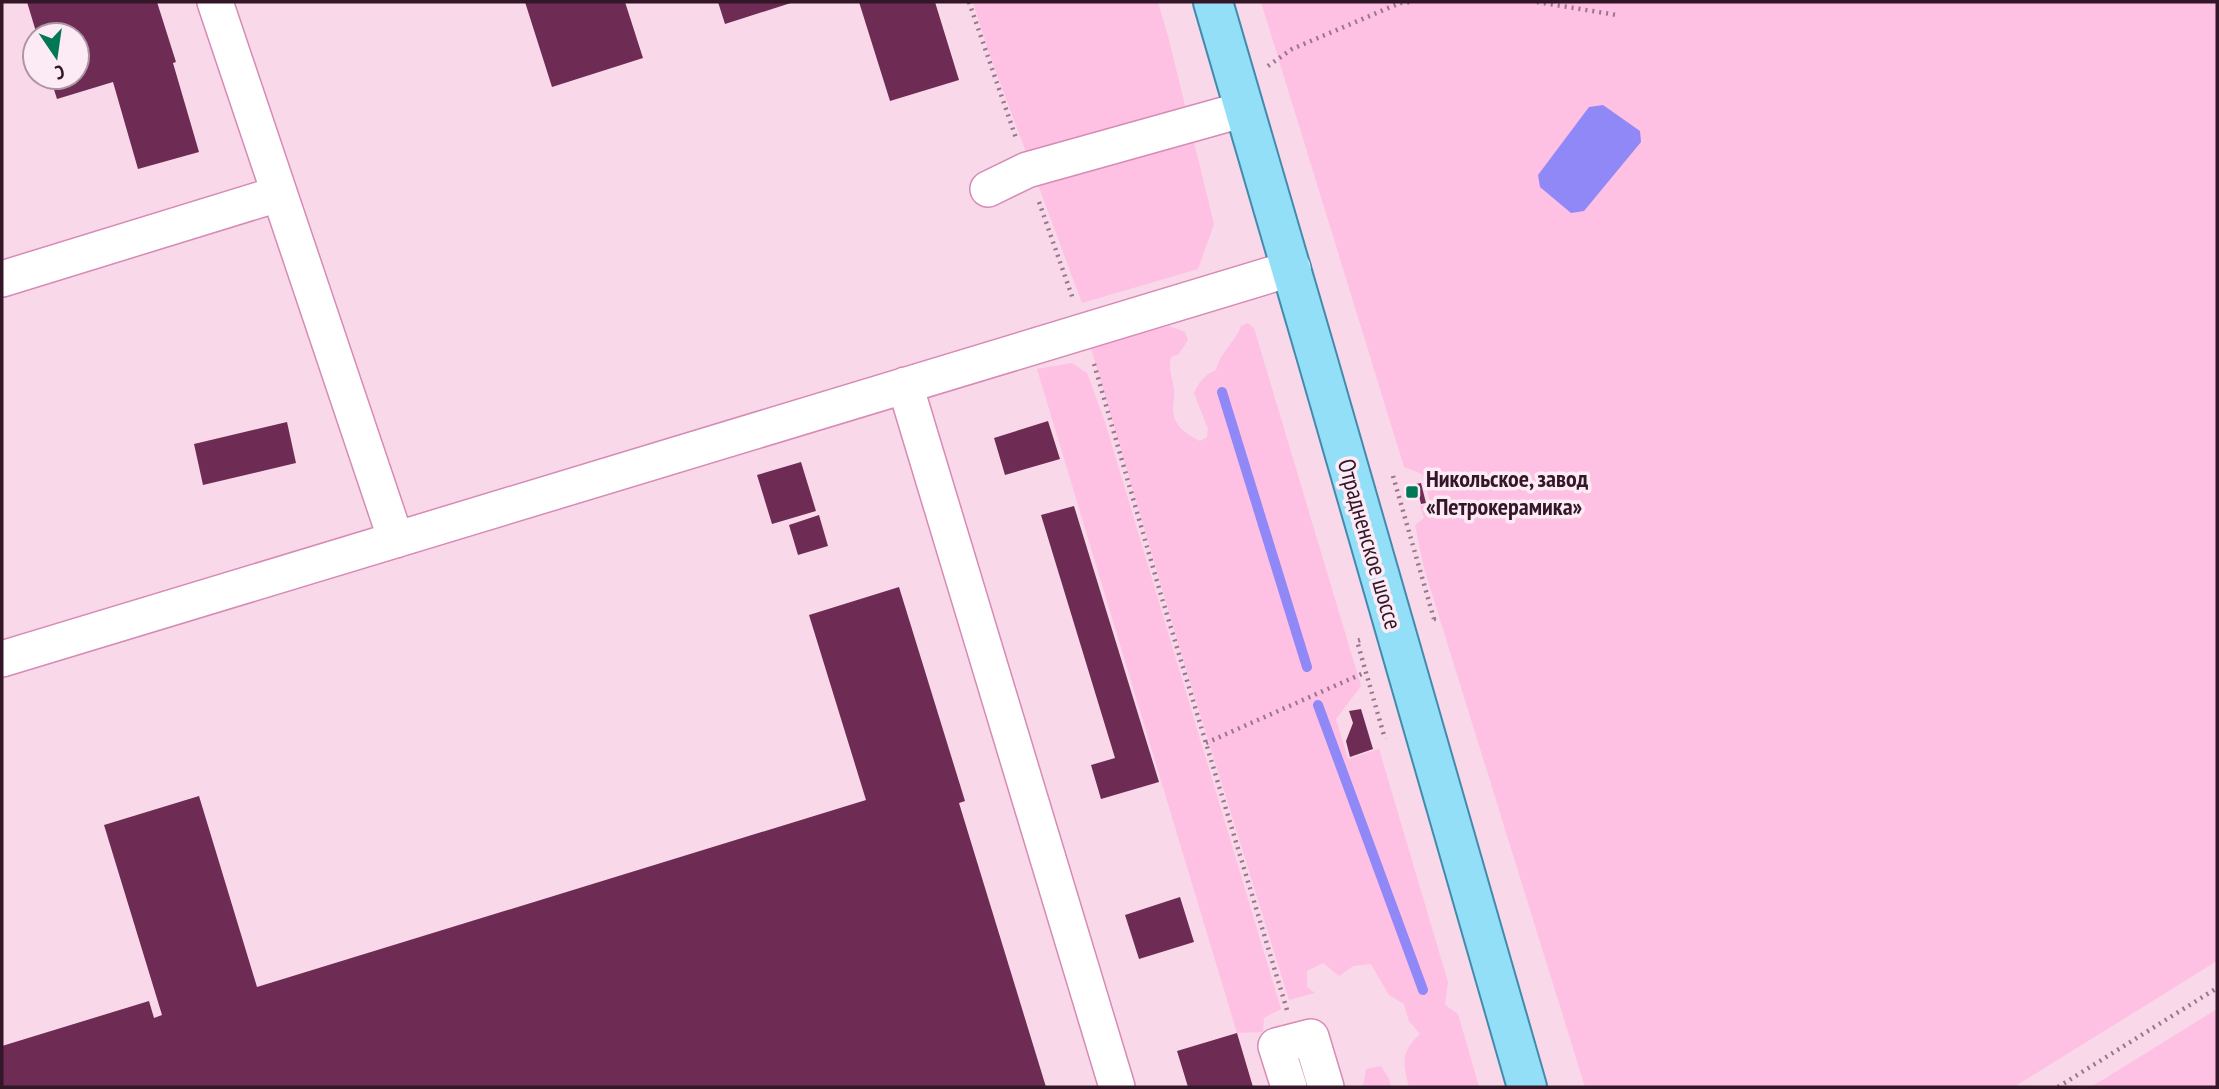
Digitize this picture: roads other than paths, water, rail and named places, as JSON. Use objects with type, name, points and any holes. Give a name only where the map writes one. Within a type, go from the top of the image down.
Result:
[{"type":"main road","name":"Отрадненское шоссе","points":[[1213,2],[1293,268],[1527,1087]]},
{"type":"lane","points":[[215,2],[396,540]]},
{"type":"lane","points":[[988,188],[1027,170],[1242,98]]},
{"type":"lane","points":[[2,279],[278,194]]},
{"type":"lane","points":[[2,659],[1293,268]]},
{"type":"lane","points":[[905,385],[1118,1087]]},
{"type":"lane","points":[[1289,1087],[1276,1046],[1311,1037],[1326,1087]]},
{"type":"waterway","points":[[1222,392],[1307,667]]},
{"type":"waterway","points":[[1318,705],[1423,990]]},
{"type":"place","name":"Никольское, завод «Петрокерамика»","points":[[1412,492]]}]
